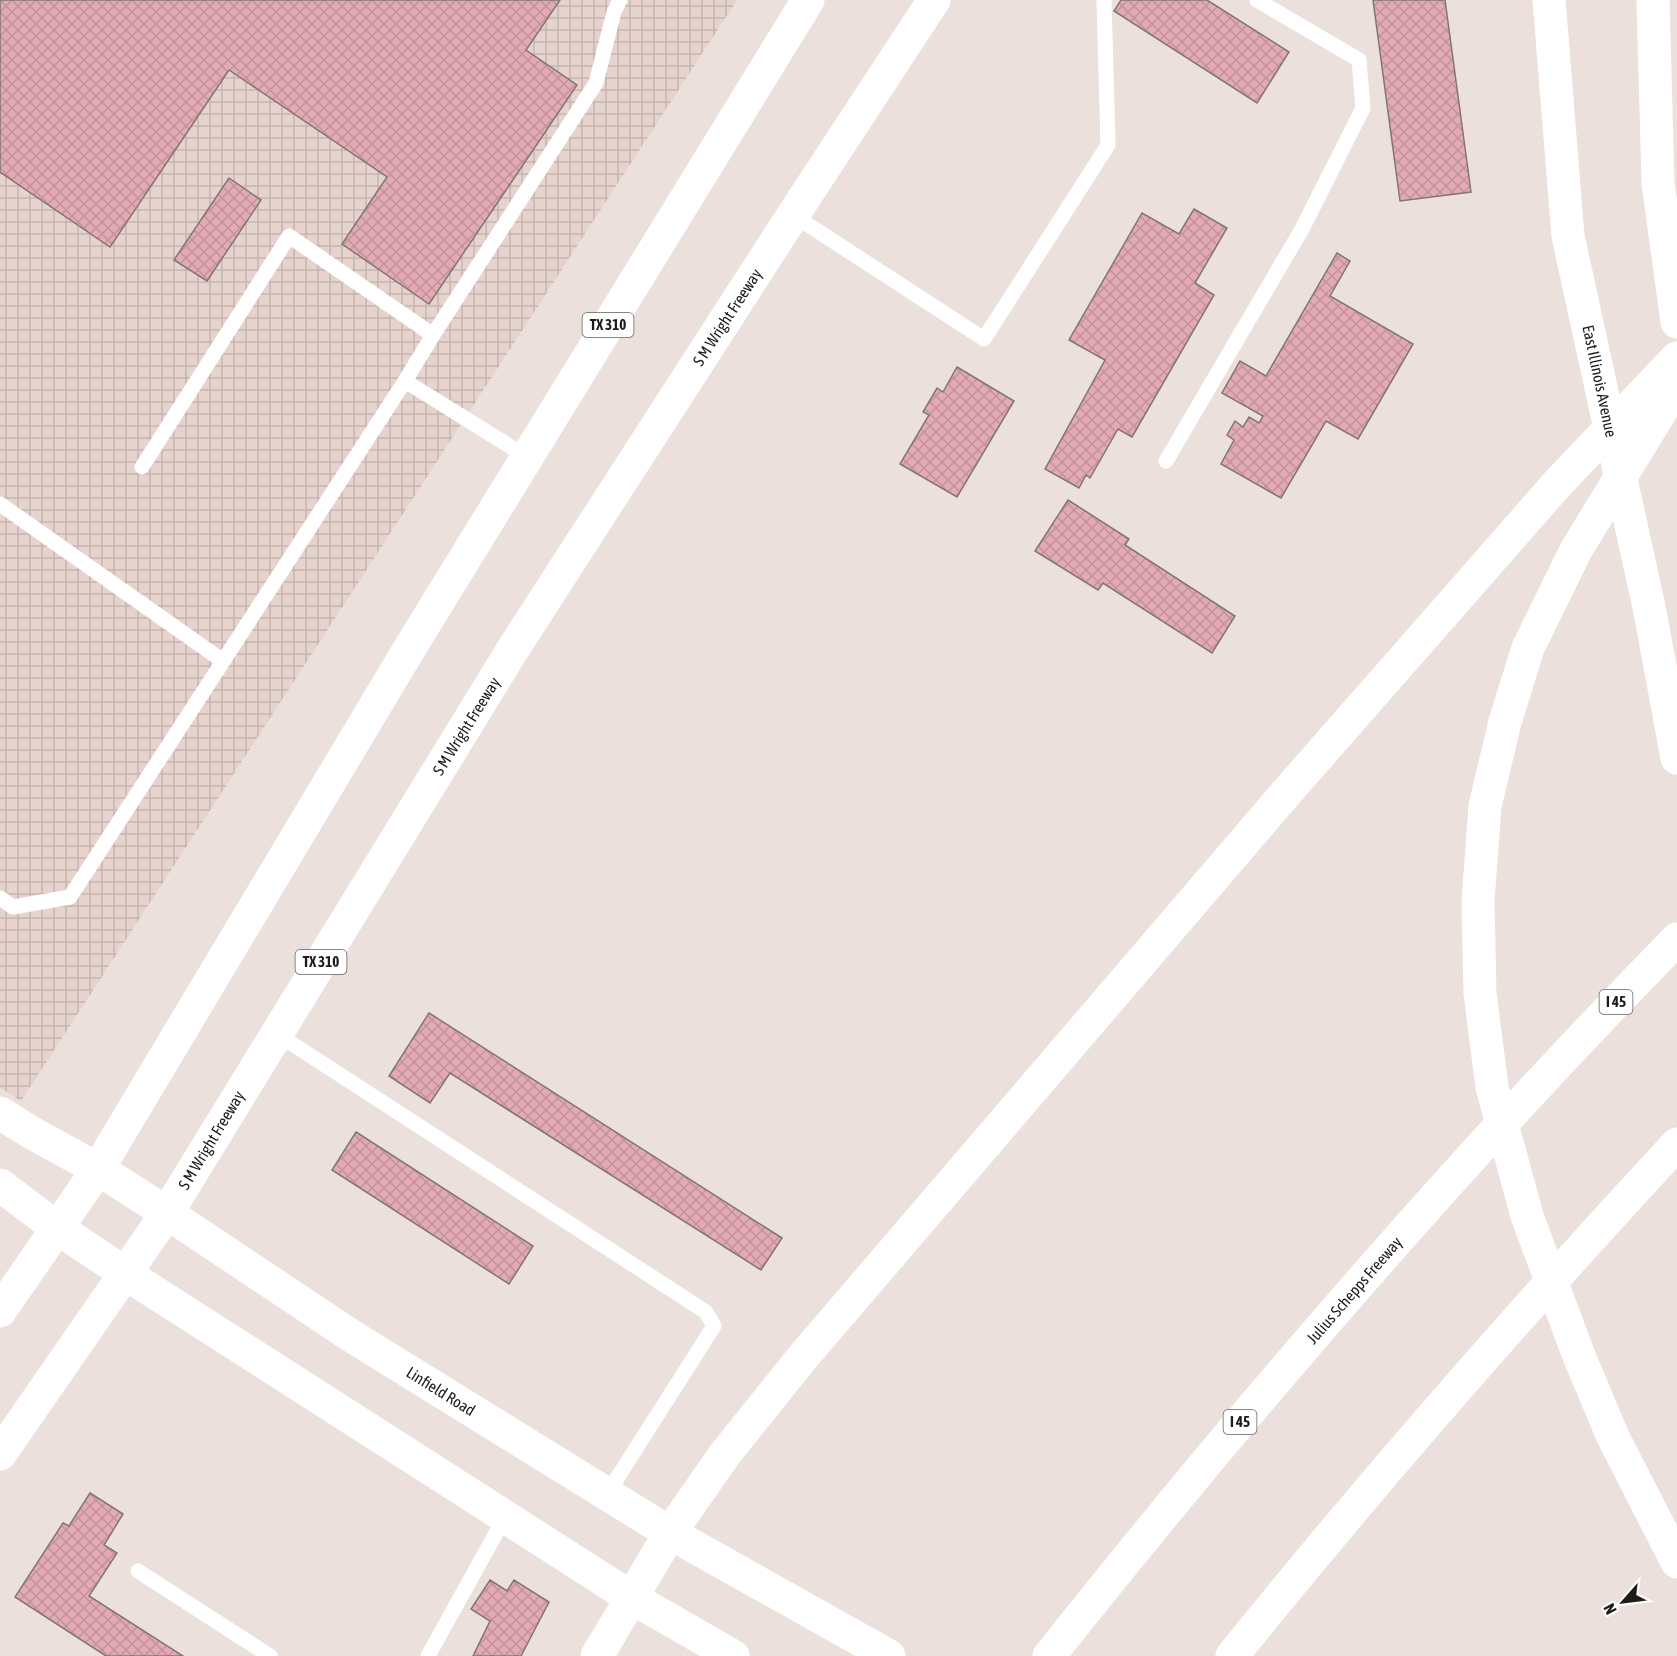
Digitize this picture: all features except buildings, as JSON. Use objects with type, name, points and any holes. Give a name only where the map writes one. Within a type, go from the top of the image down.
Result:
[{"type":"main road","name":"TX 310","points":[[0,1311],[98,1170],[408,651],[808,0]]},
{"type":"main road","name":"S M Wright Freeway","points":[[0,1454],[167,1213],[513,650],[934,0]]},
{"type":"main road","name":"East Illinois Avenue","points":[[1549,0],[1568,236],[1650,612],[1677,758]]},
{"type":"main road","points":[[1653,0],[1658,183],[1677,322]]},
{"type":"main road","points":[[597,1656],[670,1533],[725,1454],[802,1358],[1286,793],[1558,483],[1677,358]]},
{"type":"main road","points":[[1677,385],[1576,550],[1528,648],[1505,722],[1485,806],[1478,901],[1480,981],[1492,1087],[1527,1216],[1579,1356],[1613,1437],[1677,1562]]},
{"type":"main road","name":"Julius Schepps Freeway","points":[[1049,1656],[1230,1433],[1406,1231],[1516,1108],[1677,939]]},
{"type":"main road","name":"Linfield Road","points":[[0,1113],[167,1213],[350,1335],[670,1533],[889,1656]]},
{"type":"main road","points":[[1232,1656],[1439,1408],[1677,1144]]},
{"type":"main road","points":[[0,1185],[57,1228],[126,1274],[632,1598],[733,1656]]},
{"type":"lane","points":[[0,898],[13,907],[70,897],[596,83],[614,12],[620,0]]},
{"type":"lane","points":[[793,215],[984,339],[1108,145],[1104,0]]},
{"type":"lane","points":[[1166,461],[1302,230],[1363,108],[1359,60],[1257,0]]},
{"type":"lane","points":[[142,467],[289,236],[432,336]]},
{"type":"lane","points":[[405,381],[527,457]]},
{"type":"lane","points":[[0,504],[223,661]]},
{"type":"lane","points":[[277,1034],[706,1312],[714,1326],[607,1494]]},
{"type":"lane","points":[[428,1656],[505,1516]]},
{"type":"lane","points":[[138,1571],[270,1656]]},
{"type":"shaded area","points":[[0,0],[737,0],[21,1101],[0,1088]]}]
